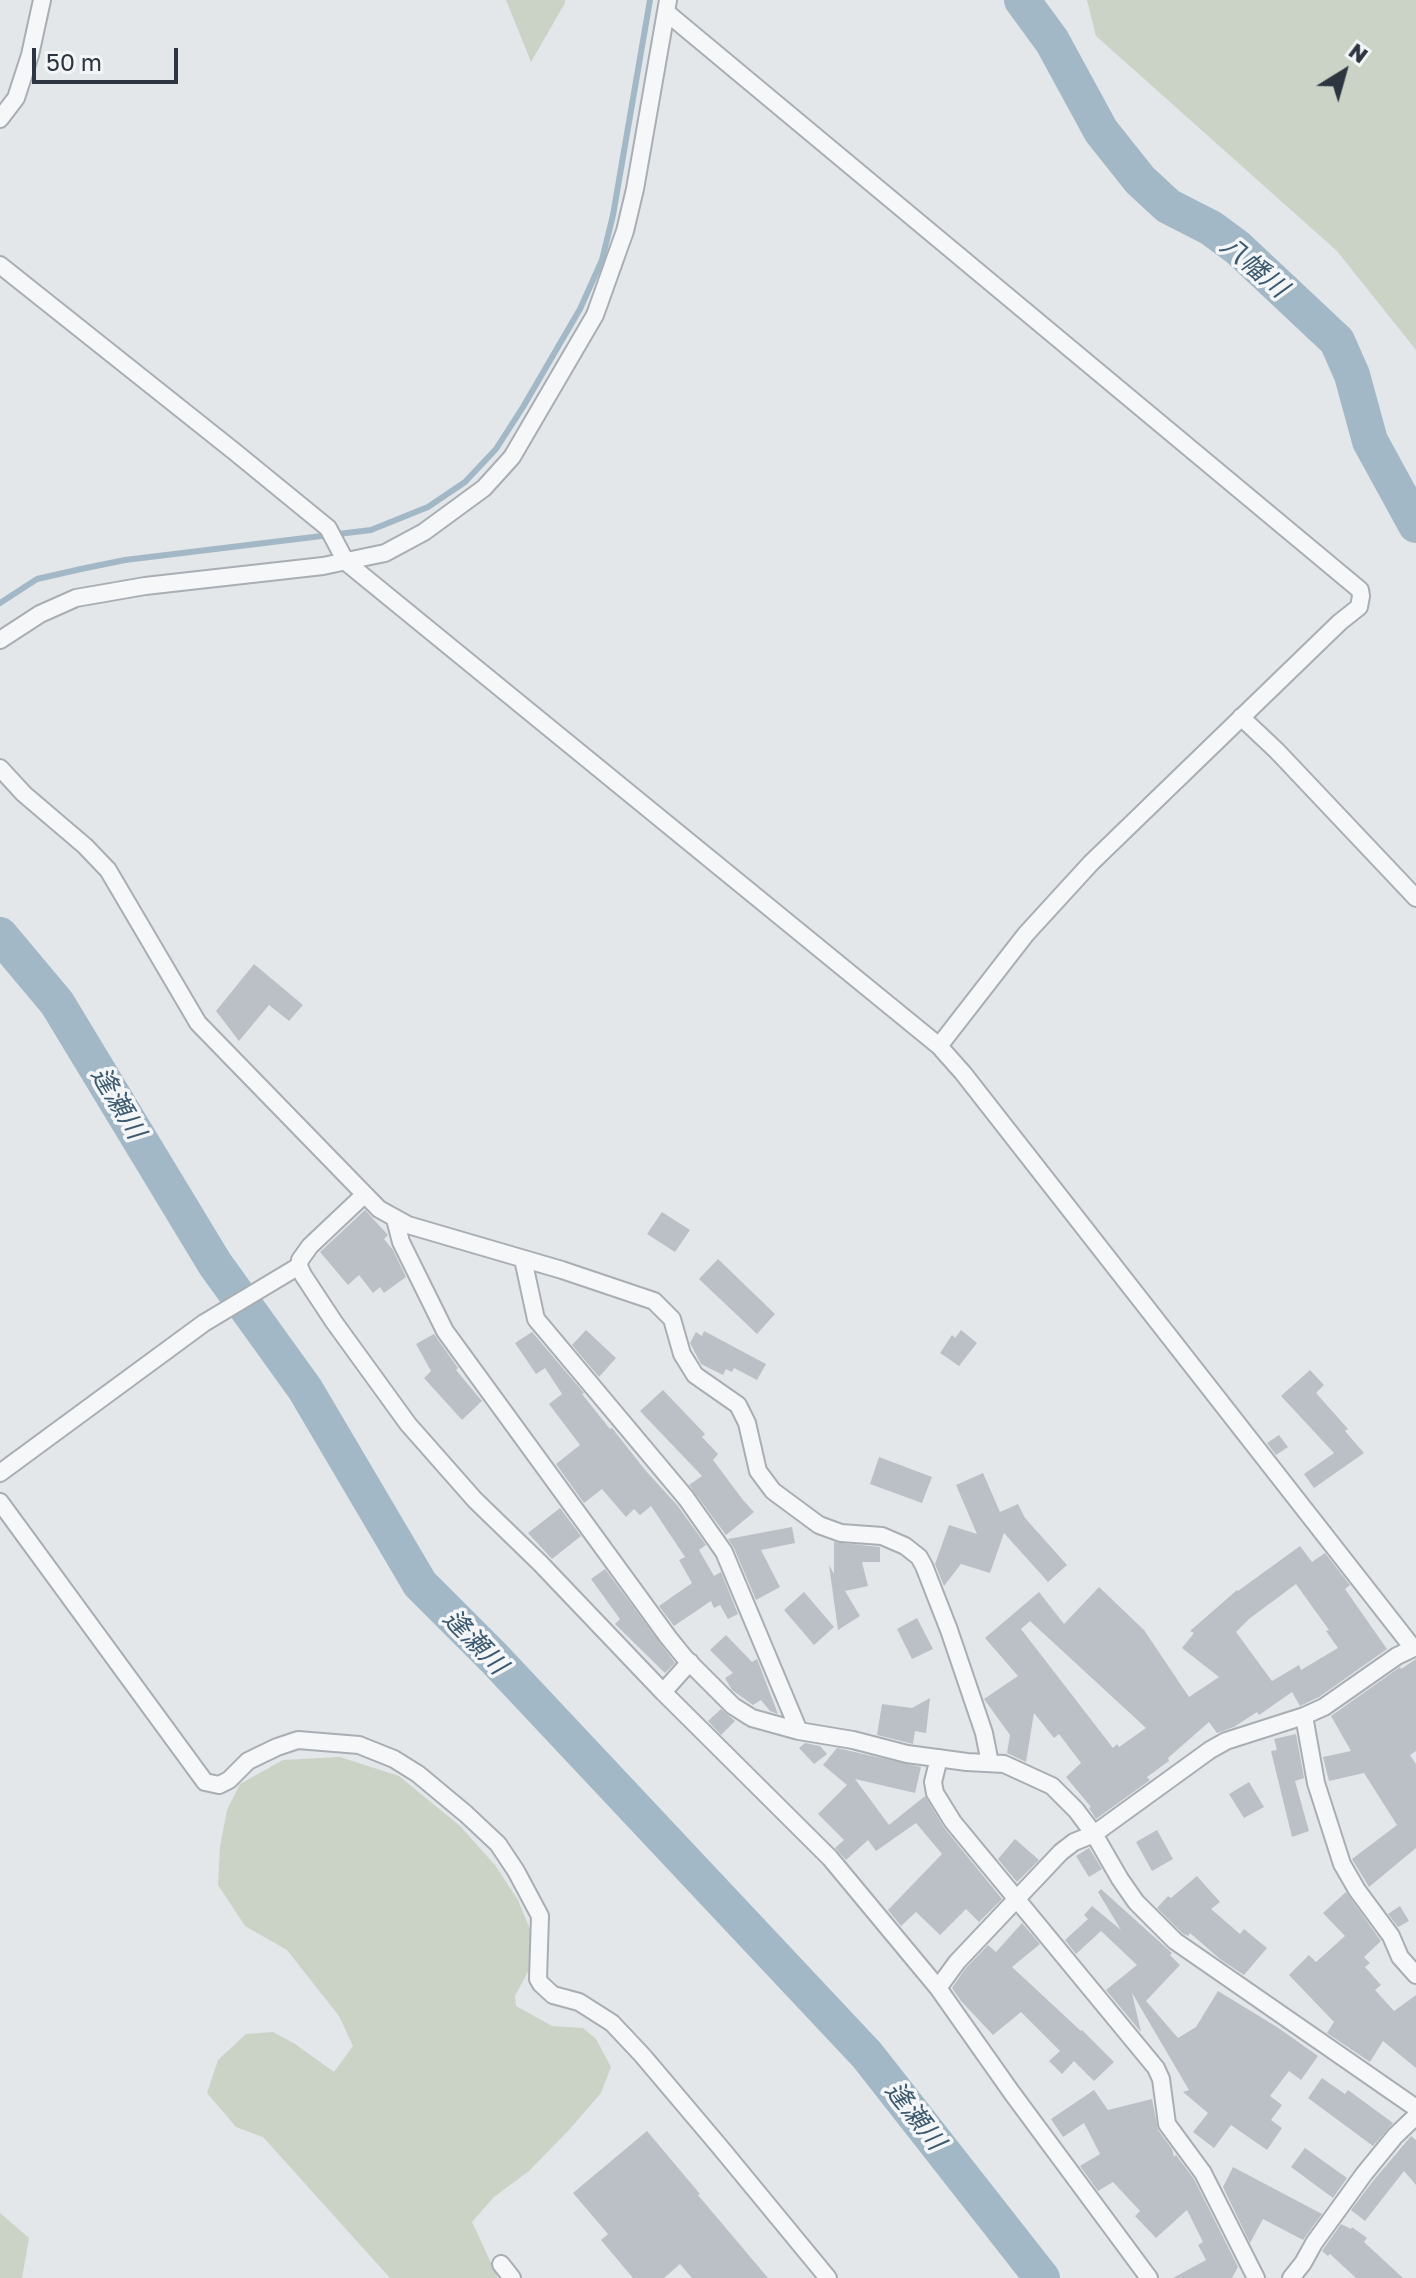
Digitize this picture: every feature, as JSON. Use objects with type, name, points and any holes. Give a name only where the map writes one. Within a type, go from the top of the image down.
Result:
[{"type":"street","points":[[0,119],[16,98],[30,55],[42,0]]},
{"type":"street","points":[[0,640],[40,614],[76,598],[342,555],[385,553],[424,532],[484,488],[512,457],[595,315],[625,231],[667,6],[1360,590],[1359,607],[1082,873],[1026,934],[939,1046]]},
{"type":"street","points":[[0,265],[328,528],[342,555],[939,1046],[973,1085],[1415,1647],[1324,1707],[1226,1741],[1210,1750],[1094,1834],[1074,1842],[957,1962],[938,1988]]},
{"type":"street","points":[[1241,717],[1416,898]]},
{"type":"street","points":[[0,768],[24,794],[102,862],[198,1023],[364,1195],[408,1225],[654,1301],[672,1319],[682,1354],[695,1375],[738,1405],[747,1423],[758,1471],[773,1491],[819,1525],[841,1533],[882,1536],[905,1546],[919,1557],[949,1630],[984,1733],[990,1763]]},
{"type":"street","points":[[0,1473],[221,1312],[292,1270],[304,1252],[364,1195]]},
{"type":"street","points":[[395,1219],[401,1242],[445,1331],[668,1637],[733,1706],[752,1718],[799,1731],[853,1740],[907,1754],[1004,1764],[1052,1786],[1094,1834],[1136,1902],[1175,1941],[1416,2108]]},
{"type":"street","points":[[523,1259],[536,1319],[686,1498],[724,1552],[799,1731]]},
{"type":"street","points":[[292,1270],[408,1424],[475,1500],[830,1858],[938,1988],[1149,2278]]},
{"type":"street","points":[[0,1502],[205,1782],[219,1785],[229,1780],[248,1761],[298,1740],[344,1743],[359,1745],[394,1759],[418,1774],[466,1814],[498,1844],[540,1916],[538,1979],[541,1984],[553,1995],[579,2002],[612,2023],[682,2101],[828,2278]]},
{"type":"street","points":[[663,1692],[690,1662]]},
{"type":"street","points":[[1304,1716],[1316,1783],[1342,1864],[1391,1936],[1400,1957],[1416,1975]]},
{"type":"street","points":[[939,1758],[933,1782],[937,1798],[953,1822],[1156,2068],[1161,2079],[1167,2124],[1203,2173],[1256,2278]]},
{"type":"street","points":[[1291,2278],[1364,2174],[1416,2116]]},
{"type":"street","points":[[501,2264],[512,2278]]},
{"type":"green space","points":[[506,0],[565,0],[531,62]]},
{"type":"green space","points":[[1087,0],[1416,0],[1416,350],[1337,251],[1096,36]]},
{"type":"green space","points":[[340,1757],[399,1776],[460,1826],[495,1865],[518,1900],[532,1934],[532,1964],[515,1996],[516,2006],[552,2026],[583,2028],[596,2039],[611,2067],[601,2093],[569,2130],[529,2171],[494,2197],[472,2222],[498,2278],[390,2278],[263,2137],[236,2127],[207,2093],[218,2060],[246,2034],[273,2032],[334,2072],[353,2046],[339,2016],[287,1950],[245,1926],[218,1885],[220,1847],[227,1810],[240,1784],[283,1760]]},
{"type":"green space","points":[[0,2213],[29,2238],[22,2278],[0,2278]]},
{"type":"building","points":[[254,964],[303,1005],[289,1021],[269,1005],[239,1041],[216,1011]]},
{"type":"building","points":[[365,1210],[388,1235],[384,1239],[406,1277],[384,1293],[380,1287],[373,1293],[359,1275],[348,1285],[320,1252]]},
{"type":"building","points":[[662,1212],[690,1230],[675,1252],[647,1234]]},
{"type":"building","points":[[718,1259],[775,1314],[757,1334],[699,1279]]},
{"type":"building","points":[[586,1330],[616,1358],[599,1377],[572,1345]]},
{"type":"building","points":[[961,1330],[977,1343],[959,1366],[940,1353],[952,1335],[955,1338]]},
{"type":"building","points":[[704,1331],[766,1364],[757,1380],[734,1368],[732,1372],[726,1369],[723,1375],[701,1364],[690,1343],[696,1332],[702,1336]]},
{"type":"building","points":[[532,1332],[610,1429],[677,1505],[706,1545],[699,1550],[714,1576],[721,1572],[738,1614],[728,1619],[720,1605],[714,1608],[711,1601],[674,1626],[659,1606],[692,1583],[679,1560],[685,1557],[651,1506],[640,1515],[634,1509],[626,1517],[602,1489],[584,1503],[556,1464],[580,1445],[549,1404],[562,1394],[545,1368],[536,1374],[515,1343]]},
{"type":"building","points":[[434,1334],[458,1368],[456,1370],[482,1401],[462,1420],[424,1378],[431,1371],[416,1344]]},
{"type":"building","points":[[1310,1370],[1324,1385],[1316,1393],[1348,1429],[1345,1431],[1364,1453],[1314,1488],[1304,1474],[1334,1453],[1281,1396]]},
{"type":"building","points":[[663,1390],[705,1434],[702,1437],[718,1454],[713,1460],[754,1512],[726,1535],[689,1485],[702,1476],[640,1411]]},
{"type":"building","points":[[1279,1435],[1288,1447],[1276,1455],[1267,1443]]},
{"type":"building","points":[[879,1457],[932,1477],[922,1503],[870,1484]]},
{"type":"building","points":[[983,1473],[1000,1512],[1018,1504],[1025,1518],[1067,1565],[1048,1582],[1004,1533],[990,1573],[961,1564],[944,1586],[935,1564],[949,1525],[977,1534],[956,1485]]},
{"type":"building","points":[[560,1508],[581,1536],[552,1559],[528,1533]]},
{"type":"building","points":[[792,1527],[795,1543],[761,1550],[780,1587],[756,1600],[728,1539]]},
{"type":"building","points":[[834,1542],[880,1547],[880,1562],[862,1562],[868,1586],[845,1591],[860,1616],[838,1630],[829,1565],[834,1574]]},
{"type":"building","points":[[1300,1546],[1312,1562],[1325,1553],[1350,1585],[1345,1589],[1387,1649],[1319,1697],[1300,1706],[1292,1692],[1259,1715],[1257,1712],[1234,1727],[1217,1733],[1209,1722],[1168,1758],[1169,1761],[1147,1777],[1150,1780],[1096,1819],[1091,1807],[1066,1777],[1081,1763],[1059,1734],[1054,1738],[1034,1713],[1026,1762],[1007,1753],[1010,1735],[984,1699],[1018,1676],[985,1638],[1039,1592],[1064,1624],[1099,1587],[1144,1630],[1189,1697],[1219,1677],[1182,1648],[1194,1633],[1190,1631]],"holes":[[[1296,1584],[1338,1648],[1301,1670],[1299,1665],[1272,1681],[1236,1632]],[[1030,1621],[1146,1728],[1113,1748],[1021,1629]]]},
{"type":"building","points":[[605,1569],[675,1663],[665,1673],[615,1624],[620,1619],[591,1579]]},
{"type":"building","points":[[804,1592],[834,1627],[814,1645],[784,1610]]},
{"type":"building","points":[[917,1618],[933,1649],[912,1659],[897,1629]]},
{"type":"building","points":[[726,1635],[752,1662],[757,1659],[778,1714],[770,1711],[761,1700],[753,1705],[732,1690],[725,1678],[733,1673],[710,1650]]},
{"type":"building","points":[[1416,1659],[1416,1751],[1410,1755],[1416,1764],[1416,1848],[1369,1887],[1352,1859],[1397,1825],[1364,1773],[1329,1781],[1323,1757],[1351,1751],[1331,1716]]},
{"type":"building","points":[[930,1698],[926,1733],[915,1731],[913,1744],[877,1735],[882,1704],[912,1708]]},
{"type":"building","points":[[721,1709],[735,1721],[721,1735],[708,1721]]},
{"type":"building","points":[[1296,1734],[1304,1778],[1295,1781],[1309,1831],[1292,1837],[1271,1751],[1277,1750],[1274,1739]]},
{"type":"building","points":[[805,1743],[820,1746],[827,1754],[814,1764],[799,1748]]},
{"type":"building","points":[[837,1748],[921,1767],[915,1793],[855,1779],[889,1825],[925,1796],[945,1829],[1002,1899],[979,1922],[966,1909],[940,1935],[916,1912],[901,1926],[888,1910],[942,1854],[916,1823],[876,1851],[868,1840],[846,1860],[835,1848],[844,1840],[818,1814],[847,1785],[823,1765]]},
{"type":"building","points":[[1249,1782],[1264,1807],[1244,1818],[1229,1794]]},
{"type":"building","points":[[1157,1830],[1173,1859],[1152,1871],[1136,1842]]},
{"type":"building","points":[[1015,1839],[1039,1860],[1017,1882],[998,1859]]},
{"type":"building","points":[[1089,1848],[1102,1869],[1089,1877],[1076,1856]]},
{"type":"building","points":[[1197,1876],[1220,1902],[1211,1909],[1240,1934],[1244,1929],[1267,1948],[1244,1975],[1190,1933],[1188,1936],[1182,1933],[1157,1908],[1168,1896],[1171,1898]]},
{"type":"building","points":[[1101,1889],[1172,1953],[1170,1955],[1180,1965],[1146,2001],[1178,2038],[1196,2027],[1218,1991],[1318,2056],[1301,2080],[1289,2071],[1270,2096],[1282,2105],[1271,2120],[1282,2128],[1267,2150],[1231,2125],[1214,2148],[1193,2132],[1208,2113],[1183,2092],[1189,2090],[1132,1993],[1141,2032],[1106,1990],[1137,1965],[1101,1931],[1076,1954],[1065,1940],[1088,1919],[1084,1915],[1092,1906],[1121,1930],[1098,1892]]},
{"type":"building","points":[[1346,1892],[1381,1941],[1364,1957],[1370,1963],[1365,1967],[1381,1985],[1375,1990],[1394,2011],[1416,1995],[1416,2068],[1383,2041],[1370,2062],[1327,2033],[1334,2022],[1289,1975],[1309,1955],[1316,1962],[1345,1936],[1323,1913]]},
{"type":"building","points":[[1400,1906],[1409,1921],[1398,1927],[1388,1914]]},
{"type":"building","points":[[1022,1923],[1040,1944],[1012,1967],[1114,2062],[1094,2081],[1074,2061],[1062,2074],[1049,2061],[1060,2051],[1021,2012],[993,2035],[952,1988],[988,1945],[996,1952]]},
{"type":"building","points":[[1322,2078],[1345,2094],[1348,2090],[1393,2123],[1373,2146],[1308,2098]]},
{"type":"building","points":[[1094,2090],[1108,2110],[1152,2099],[1158,2130],[1174,2157],[1176,2155],[1194,2179],[1238,2267],[1232,2278],[1173,2278],[1206,2260],[1198,2245],[1203,2242],[1187,2210],[1156,2238],[1135,2216],[1140,2211],[1113,2182],[1098,2191],[1080,2166],[1100,2154],[1084,2123],[1063,2137],[1051,2119]]},
{"type":"building","points":[[647,2131],[768,2278],[692,2278],[680,2264],[664,2278],[633,2278],[601,2240],[608,2234],[573,2193]]},
{"type":"building","points":[[1411,2136],[1416,2140],[1416,2185],[1404,2171],[1365,2221],[1351,2210]]},
{"type":"building","points":[[1305,2148],[1347,2178],[1333,2198],[1291,2167]]},
{"type":"building","points":[[1233,2167],[1322,2214],[1303,2240],[1263,2219],[1250,2243],[1223,2187]]},
{"type":"building","points":[[1341,2224],[1352,2227],[1367,2238],[1364,2242],[1403,2278],[1356,2278],[1330,2254],[1328,2256],[1322,2251]]},
{"type":"waterway","points":[[0,603],[37,579],[125,560],[371,530],[428,507],[465,482],[496,449],[523,407],[580,309],[602,260],[613,215],[650,0]]},
{"type":"waterway","name":"八幡川","points":[[1022,0],[1052,41],[1101,131],[1140,180],[1168,206],[1211,228],[1238,248],[1337,341],[1352,375],[1370,441],[1416,525]]},
{"type":"waterway","name":"逢瀬川","points":[[0,935],[57,1003],[215,1264],[305,1389],[420,1584],[494,1658],[867,2055],[1042,2278]]}]
